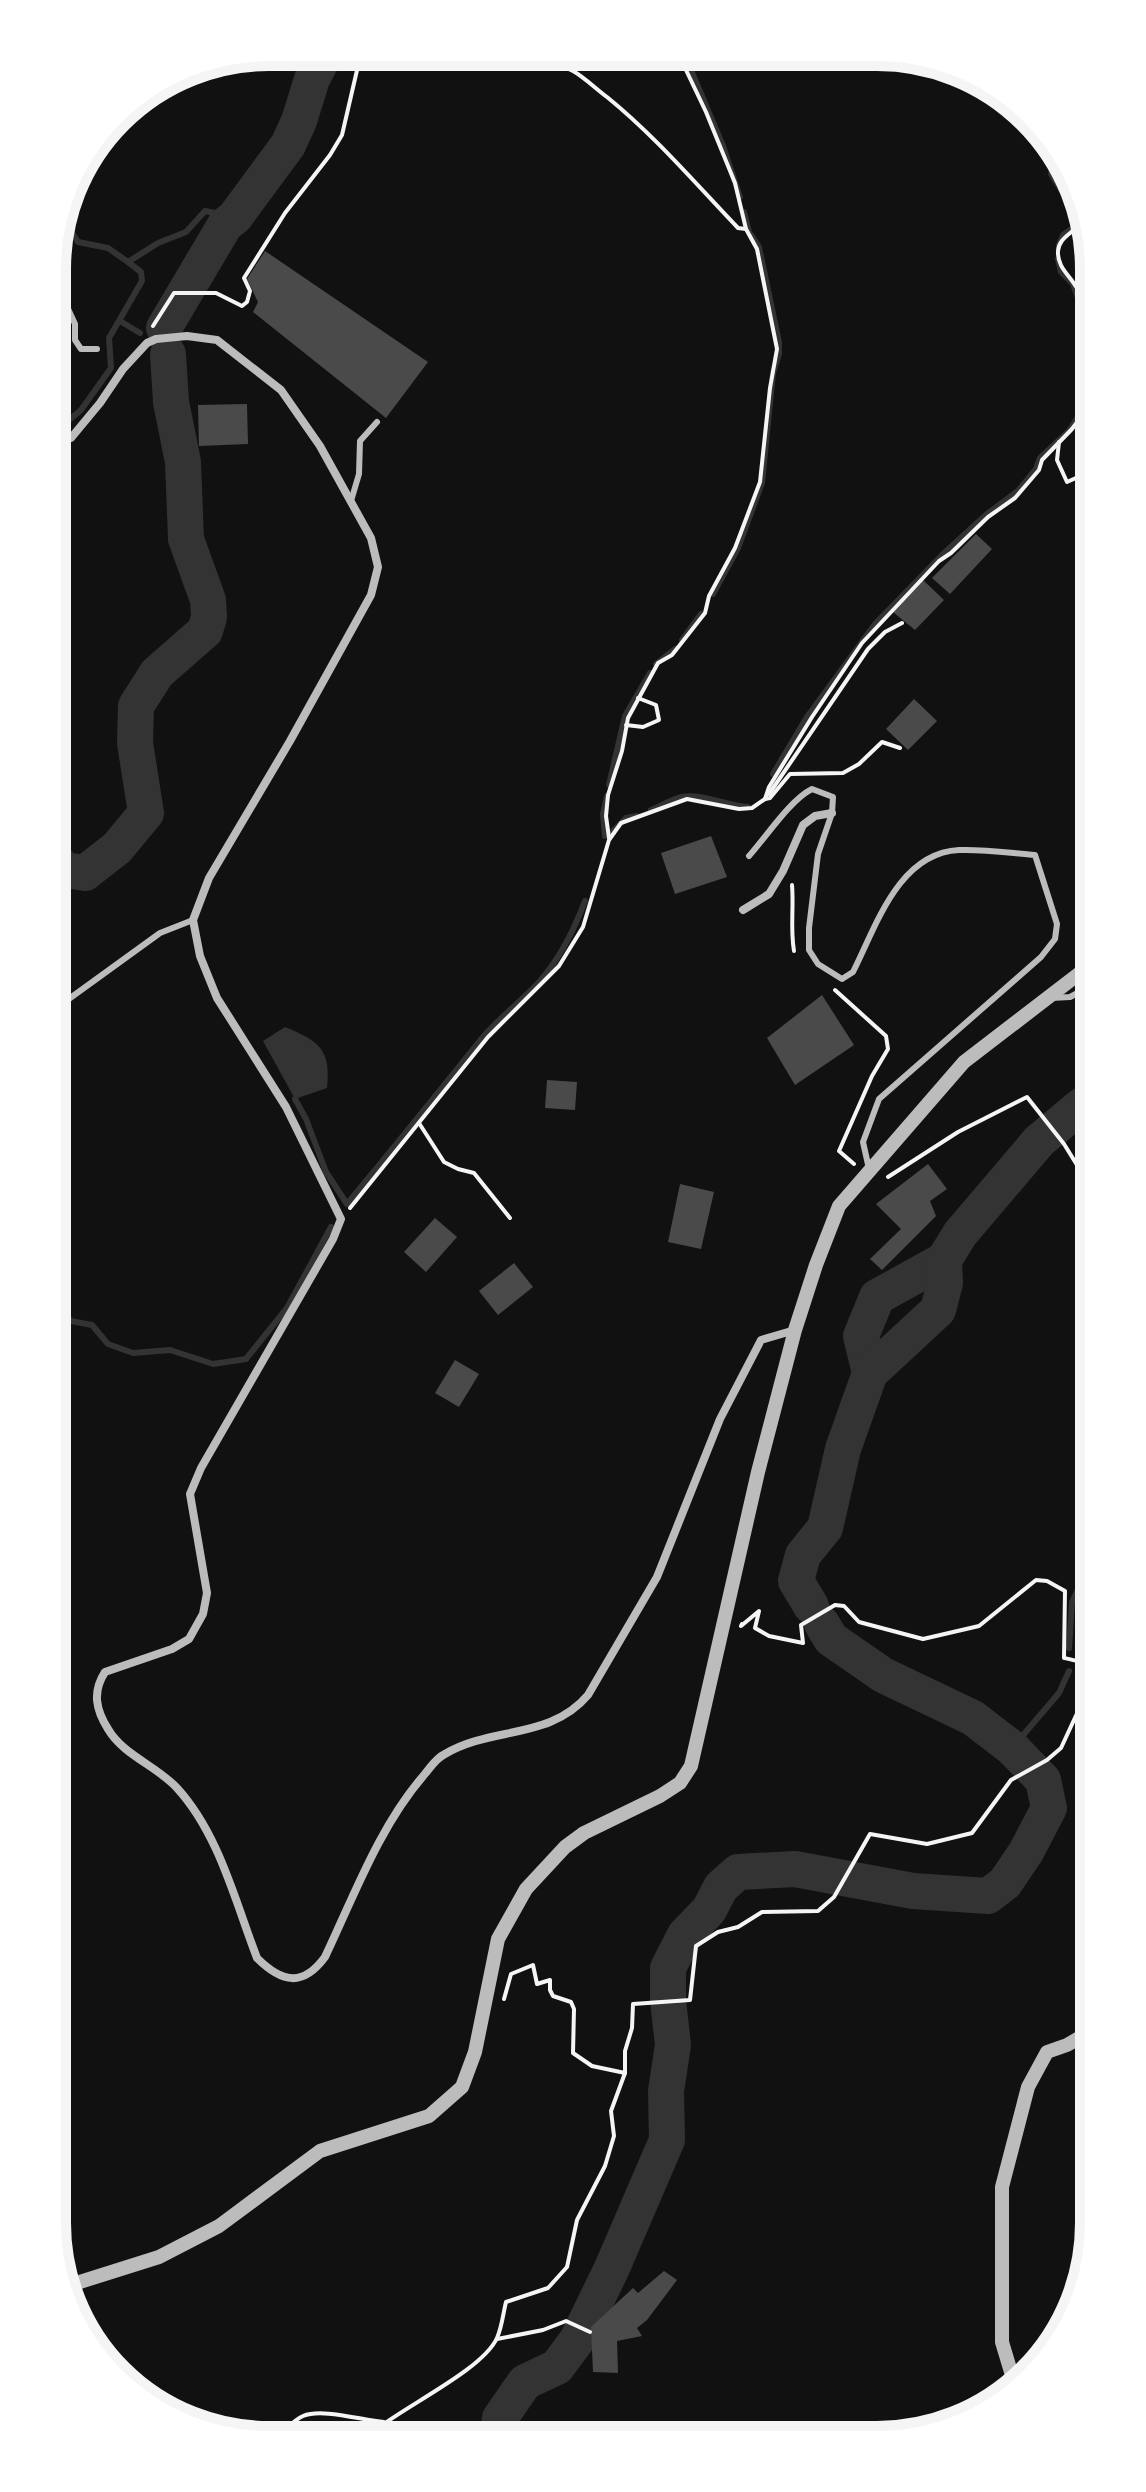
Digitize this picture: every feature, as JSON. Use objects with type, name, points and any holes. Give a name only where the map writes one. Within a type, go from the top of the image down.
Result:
[{"type":"street","points":[[66,439],[71,438],[123,369],[147,343],[187,336],[217,340],[281,390],[320,446],[351,501],[371,538],[378,567],[371,595],[209,878],[193,920],[200,956],[217,998],[286,1107],[341,1219],[333,1239],[201,1468],[190,1494],[207,1593],[203,1614],[189,1639],[181,1644],[105,1672],[100,1680],[96,1704],[109,1732],[176,1786],[198,1815],[215,1847],[257,1958],[271,1971],[288,1978],[302,1978],[314,1972],[325,1957],[402,1800],[441,1755],[471,1741],[544,1726],[576,1709],[588,1695],[657,1577],[720,1419],[761,1340],[795,1330]]},
{"type":"street","points":[[743,910],[769,894],[803,825],[815,816],[832,813]]},
{"type":"street","points":[[75,2283],[159,2257],[219,2226],[320,2151],[429,2116],[462,2087],[475,2052],[498,1939],[526,1889],[574,1840],[660,1796],[680,1783],[691,1766],[758,1472],[795,1330],[839,1206],[964,1062],[1080,973]]},
{"type":"street","points":[[1012,2375],[1002,2342],[1002,2187],[1028,2087],[1047,2052],[1080,2038]]},
{"type":"lane","points":[[66,304],[75,324],[75,340],[81,349],[97,349]]},
{"type":"lane","points":[[351,501],[359,474],[360,441],[377,422]]},
{"type":"lane","points":[[749,856],[797,796],[812,789],[833,797],[832,813],[818,854],[809,950],[818,964],[842,979],[853,972],[900,881],[925,861],[956,850],[1035,855],[1057,924],[1055,939],[1041,957],[879,1099],[863,1142],[870,1172]]},
{"type":"lane","points":[[66,1001],[160,933],[193,920]]},
{"type":"lane","points":[[1047,998],[1070,997],[1080,992]]},
{"type":"path","points":[[147,343],[148,332],[174,293],[216,293],[242,306],[247,302],[250,291],[244,278],[285,213],[324,164],[342,135],[358,66]]},
{"type":"path","points":[[562,66],[576,72],[605,95],[674,158],[738,228],[746,229]]},
{"type":"path","points":[[609,840],[606,816],[608,795],[626,725],[658,663],[672,655],[705,613],[709,596],[735,548],[760,482],[777,349],[757,249],[746,229],[735,183],[686,66]]},
{"type":"path","points":[[1076,231],[1064,238],[1058,250],[1063,270],[1080,296]]},
{"type":"path","points":[[765,799],[769,787],[812,717],[862,643],[939,561],[988,517],[1015,498],[1039,470],[1042,460],[1080,417]]},
{"type":"path","points":[[1059,442],[1057,460],[1067,482],[1080,476]]},
{"type":"path","points":[[886,618],[893,628]]},
{"type":"path","points":[[765,799],[868,649],[902,623]]},
{"type":"path","points":[[626,725],[643,727],[659,720],[656,705],[638,698]]},
{"type":"path","points":[[341,1219],[488,1037],[559,966],[583,927],[609,840],[621,823],[687,799],[739,809],[752,808],[770,798],[790,774],[843,773],[859,764],[882,742],[900,748]]},
{"type":"path","points":[[783,871],[793,878],[790,927],[795,953]]},
{"type":"path","points":[[824,982],[886,1036],[888,1049],[872,1076],[839,1151],[848,1161],[870,1172],[875,1186],[958,1132],[1027,1097],[1080,1170]]},
{"type":"path","points":[[419,1123],[444,1162],[474,1173],[510,1218]]},
{"type":"path","points":[[744,1613],[741,1626],[759,1611],[755,1628],[769,1636],[803,1643],[801,1625],[835,1605],[844,1606],[859,1622],[923,1639],[979,1626],[1036,1580],[1047,1581],[1065,1591],[1064,1658],[1080,1663]]},
{"type":"path","points":[[379,2426],[480,2361],[497,2339],[506,2302],[548,2288],[567,2267],[577,2220],[605,2166],[614,2136],[611,2111],[625,2073],[625,2051],[632,2028],[633,2004],[690,2000],[696,1946],[718,1932],[738,1927],[762,1912],[818,1911],[834,1897],[870,1834],[927,1844],[972,1833],[1011,1780],[1047,1760],[1061,1748],[1080,1707]]},
{"type":"path","points":[[500,2005],[506,1997],[511,1974],[533,1965],[537,1984],[550,1980],[553,1996],[571,2002],[574,2009],[573,2053],[592,2066],[625,2073]]},
{"type":"path","points":[[497,2339],[543,2330],[566,2321],[590,2332]]},
{"type":"path","points":[[290,2426],[301,2417],[321,2412],[384,2422]]},
{"type":"shaded area","points":[[285,1027],[320,1048],[327,1064],[327,1088],[295,1099],[263,1041]]},
{"type":"building","points":[[265,251],[428,362],[386,418],[253,312],[258,302],[247,279]]},
{"type":"building","points":[[247,404],[248,444],[199,446],[198,405]]},
{"type":"building","points":[[976,534],[992,549],[950,594],[932,578]]},
{"type":"building","points":[[923,580],[944,600],[915,630],[893,612]]},
{"type":"building","points":[[914,699],[937,721],[908,750],[886,729]]},
{"type":"building","points":[[711,836],[727,877],[675,894],[661,853]]},
{"type":"building","points":[[822,995],[854,1045],[795,1085],[767,1038]]},
{"type":"building","points":[[547,1080],[577,1082],[575,1110],[545,1108]]},
{"type":"building","points":[[928,1164],[947,1189],[930,1201],[936,1216],[882,1270],[870,1259],[901,1229],[876,1204]]},
{"type":"building","points":[[680,1184],[714,1192],[701,1249],[668,1242]]},
{"type":"building","points":[[435,1218],[457,1237],[426,1272],[404,1252]]},
{"type":"building","points":[[514,1263],[533,1287],[498,1315],[479,1291]]},
{"type":"building","points":[[455,1360],[479,1374],[459,1407],[435,1393]]},
{"type":"building","points":[[664,2271],[677,2280],[647,2320],[637,2328],[642,2336],[617,2341],[618,2373],[593,2372],[591,2327],[633,2288],[638,2293]]},
{"type":"waterway","points":[[164,328],[225,225],[235,217],[288,145],[319,66]]},
{"type":"waterway","points":[[689,66],[723,146],[740,197]]},
{"type":"waterway","points":[[1052,166],[1051,174],[1068,201]]},
{"type":"waterway","points":[[66,423],[81,410],[111,368],[109,338],[142,281],[141,272],[128,262],[158,243],[186,232],[205,211],[235,217]]},
{"type":"waterway","points":[[713,594],[738,548],[762,483],[773,373],[779,354],[759,247],[749,232],[744,212]]},
{"type":"waterway","points":[[1059,245],[1063,235],[1075,227]]},
{"type":"waterway","points":[[70,230],[78,242],[108,248],[128,262]]},
{"type":"waterway","points":[[1058,259],[1061,272],[1073,284],[1080,304]]},
{"type":"waterway","points":[[120,321],[140,333]]},
{"type":"waterway","points":[[66,870],[85,873],[117,848],[146,813],[135,743],[136,706],[157,673],[205,631],[209,617],[208,600],[186,539],[183,462],[171,402],[168,354]]},
{"type":"waterway","points":[[773,774],[807,717],[875,624],[942,555],[1018,491],[1036,469],[1040,458],[1069,431],[1080,413]]},
{"type":"waterway","points":[[682,640],[701,614]]},
{"type":"waterway","points":[[656,664],[675,649]]},
{"type":"waterway","points":[[609,785],[625,716],[650,673]]},
{"type":"waterway","points":[[605,836],[603,814],[607,796]]},
{"type":"waterway","points":[[651,810],[674,799],[690,796],[748,807]]},
{"type":"waterway","points":[[611,833],[626,818],[637,816]]},
{"type":"waterway","points":[[295,1099],[326,1172],[347,1204],[483,1037],[548,972],[566,943],[585,901]]},
{"type":"waterway","points":[[811,1606],[796,1581],[803,1555],[825,1528],[843,1449],[870,1373],[938,1310],[945,1283],[944,1260],[960,1234],[1039,1141],[1080,1107]]},
{"type":"waterway","points":[[66,1315],[71,1321],[92,1325],[108,1344],[133,1353],[170,1350],[213,1364],[246,1359],[287,1308],[331,1227]]},
{"type":"waterway","points":[[870,1373],[861,1336],[877,1297],[944,1260]]},
{"type":"waterway","points":[[1069,1648],[1072,1602],[1080,1585]]},
{"type":"waterway","points":[[499,2426],[500,2418],[525,2382],[557,2367],[577,2340],[667,2140],[666,2091],[673,2045],[668,1968],[685,1935],[709,1910],[721,1887],[738,1872],[795,1869],[913,1891],[988,1896],[1005,1883],[1026,1852],[1049,1808],[1043,1780],[1012,1748],[973,1718],[883,1675],[831,1639],[822,1624]]},
{"type":"waterway","points":[[1012,1748],[1059,1693],[1069,1671]]}]
